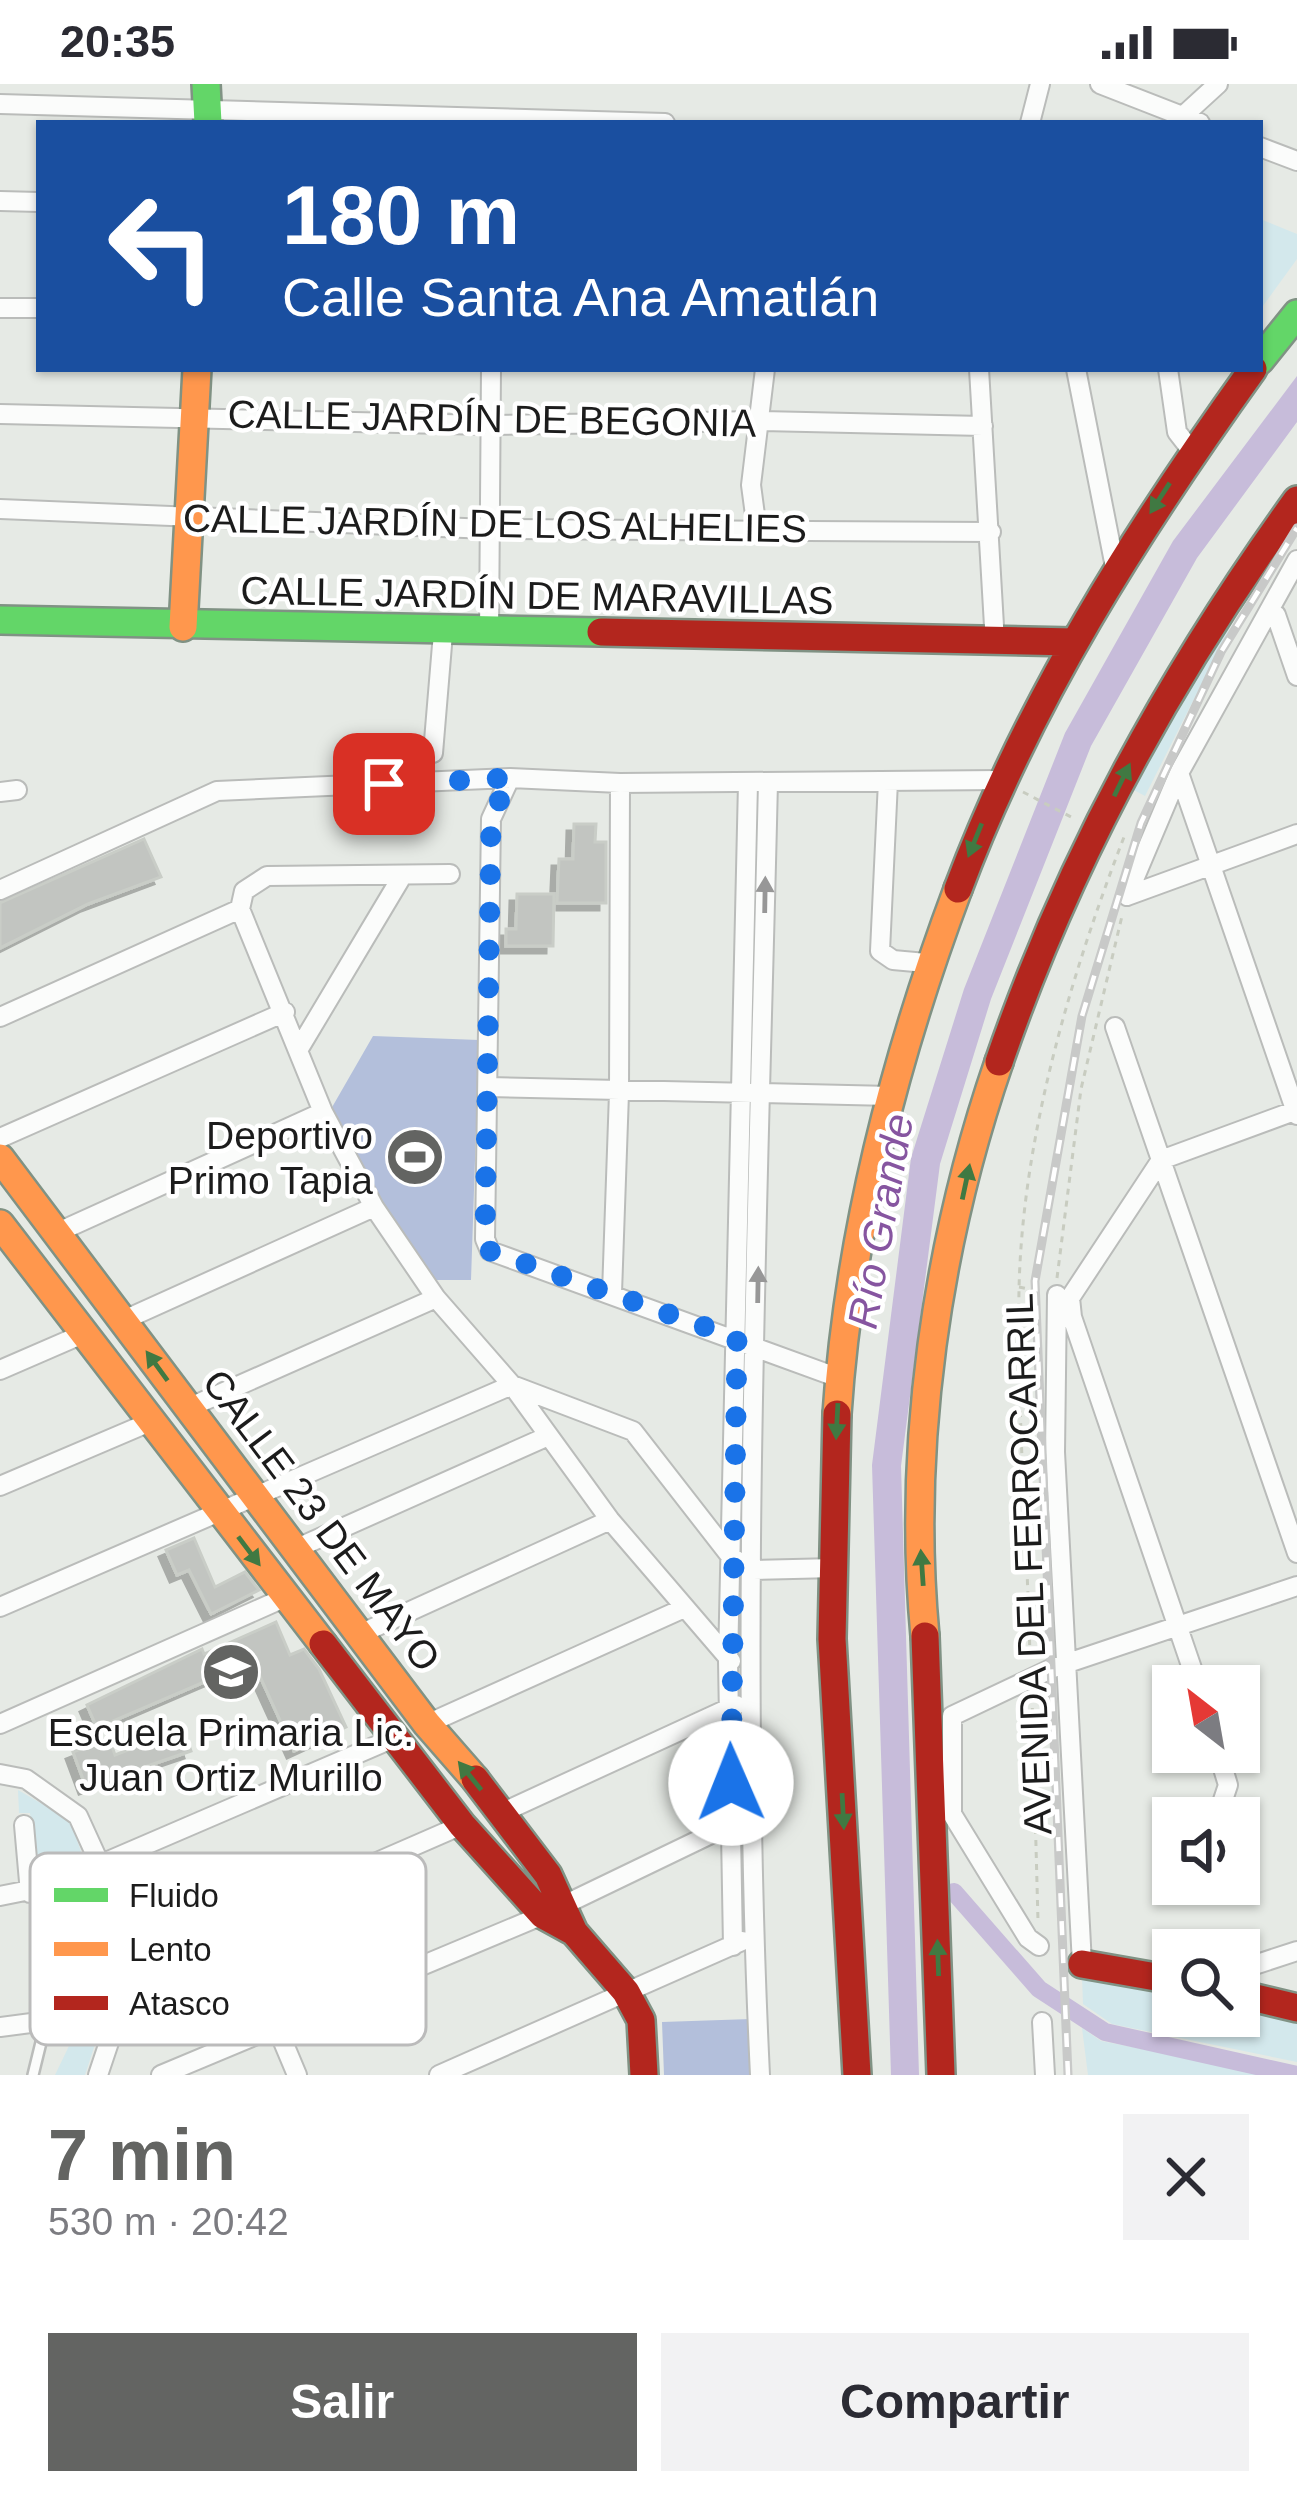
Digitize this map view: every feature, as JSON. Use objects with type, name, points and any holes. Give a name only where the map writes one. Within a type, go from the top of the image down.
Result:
[{"type":"street","points":[[1031,120],[1040,84]]},
{"type":"street","points":[[1100,84],[1191,120],[1218,84]]},
{"type":"street","points":[[0,104],[207,106],[483,120]]},
{"type":"street","points":[[1263,148],[1297,161]]},
{"type":"street","points":[[0,201],[36,202]]},
{"type":"street","points":[[0,308],[36,308]]},
{"type":"street","points":[[1263,356],[1297,314]]},
{"type":"street","points":[[183,627],[197,372]]},
{"type":"street","points":[[489,634],[491,372]]},
{"type":"street","points":[[757,530],[751,485],[765,372]]},
{"type":"street","points":[[980,372],[995,644]]},
{"type":"street","points":[[1077,372],[1115,567]]},
{"type":"street","points":[[1168,372],[1178,432],[1191,450]]},
{"type":"street","points":[[857,2075],[835,1568],[839,1378],[859,1245],[891,1096],[926,963],[1000,780],[1115,567],[1191,450],[1251,372]]},
{"type":"street","name":"CALLE JARDÍN DE BEGONIA","points":[[0,414],[488,425],[760,421],[983,426]]},
{"type":"street","name":"AVENIDA DEL FERROCARRIL","points":[[941,2075],[932,1718],[921,1546],[938,1312],[973,1152],[1026,989],[1088,824],[1247,563],[1297,500]]},
{"type":"street","name":"CALLE JARDÍN DE LOS ALHELIES","points":[[0,509],[489,529],[991,532]]},
{"type":"street","points":[[1127,896],[1179,772],[1297,560]]},
{"type":"street","points":[[1276,615],[1297,676]]},
{"type":"street","name":"CALLE JARDÍN DE MARAVILLAS","points":[[0,620],[489,634],[1073,642]]},
{"type":"street","points":[[433,753],[443,633]]},
{"type":"street","points":[[1179,772],[1296,1112],[1161,1160],[1063,1296],[1192,1665]]},
{"type":"street","points":[[0,890],[218,791],[510,778],[620,783],[1000,780]]},
{"type":"street","points":[[510,778],[491,819],[485,1239],[490,1251],[839,1378]]},
{"type":"street","points":[[888,781],[880,952],[892,960],[926,963]]},
{"type":"street","points":[[612,1293],[620,1093],[620,783]]},
{"type":"street","points":[[733,1946],[730,1557],[751,1094],[758,783]]},
{"type":"street","points":[[1127,896],[1297,834]]},
{"type":"street","points":[[0,1017],[242,900],[267,877],[450,874]]},
{"type":"street","points":[[300,1047],[401,878]]},
{"type":"street","points":[[242,900],[323,1112],[374,1207],[436,1298],[512,1385],[546,1437],[682,1609],[728,1660],[752,1660]]},
{"type":"street","points":[[0,1138],[285,1012]]},
{"type":"street","points":[[1115,1027],[1297,1552]]},
{"type":"street","points":[[489,1087],[891,1096]]},
{"type":"street","points":[[751,1094],[758,1346],[753,1936],[760,2075]]},
{"type":"street","points":[[56,1232],[323,1112]]},
{"type":"street","name":"CALLE 23 DE MAYO","points":[[0,1158],[428,1724],[501,1813],[554,1909]]},
{"type":"street","points":[[124,1320],[374,1207]]},
{"type":"street","name":"CALLE 23 DE MAYO","points":[[0,1224],[9,1251],[83,1334],[462,1825],[554,1909],[626,1992],[641,2020],[644,2075]]},
{"type":"street","name":"AVENIDA DEL FERROCARRIL","points":[[1063,1296],[1055,1452],[1061,1665],[1082,1964]]},
{"type":"street","points":[[188,1408],[436,1298]]},
{"type":"street","points":[[0,1370],[83,1334]]},
{"type":"street","points":[[0,1607],[512,1385],[633,1432],[730,1557],[753,1570],[835,1568]]},
{"type":"street","points":[[0,1486],[151,1422]]},
{"type":"street","points":[[295,1549],[546,1437]]},
{"type":"street","points":[[360,1634],[610,1520]]},
{"type":"street","points":[[1039,1946],[1028,1938],[952,1814],[952,1716],[1061,1665],[1297,1586]]},
{"type":"street","points":[[0,1724],[284,1598]]},
{"type":"street","points":[[428,1724],[682,1609]]},
{"type":"street","points":[[501,1813],[729,1706],[753,1705]]},
{"type":"street","points":[[127,1853],[394,1738]]},
{"type":"street","points":[[0,1774],[26,1779],[78,1816],[96,1853]]},
{"type":"street","points":[[426,1962],[554,1909],[732,1822],[753,1819]]},
{"type":"street","points":[[398,1853],[462,1825]]},
{"type":"street","points":[[0,1896],[30,1893],[24,1826]]},
{"type":"street","points":[[440,2075],[753,1936]]},
{"type":"street","points":[[1260,1963],[1297,1952]]},
{"type":"street","points":[[1082,1964],[1152,1976]]},
{"type":"street","points":[[1260,1999],[1297,2008]]},
{"type":"street","points":[[1042,2021],[1045,2075]]},
{"type":"street","points":[[0,2027],[30,2023]]},
{"type":"street","points":[[98,2075],[108,2045]]},
{"type":"street","points":[[161,2075],[230,2045]]},
{"type":"street","points":[[284,2045],[297,2075]]},
{"type":"lane","points":[[33,2075],[44,2045]]},
{"type":"path","points":[[1026,794],[1088,824],[1148,845]]},
{"type":"path","name":"AVENIDA DEL FERROCARRIL","points":[[1063,1296],[1081,1089],[1127,896]]},
{"type":"path","points":[[1102,991],[1115,1027]]},
{"type":"shaded area","points":[[1263,220],[1297,234],[1297,259],[1263,306]]},
{"type":"shaded area","points":[[1297,376],[1297,422],[1197,558],[1091,746],[991,999],[940,1164],[901,1466],[919,2075],[891,2075],[872,1465],[911,1158],[964,989],[1065,733],[1173,541]]},
{"type":"shaded area","points":[[1244,600],[1145,796],[1132,789],[1170,708]]},
{"type":"shaded area","name":"Deportivo Primo Tapia","points":[[373,1036],[479,1040],[471,1280],[429,1280],[378,1204],[331,1109]]},
{"type":"shaded area","points":[[18,1790],[70,1820],[82,1853],[34,1853],[30,1813],[19,1813]]},
{"type":"shaded area","points":[[1082,1976],[1152,1991],[1152,2032],[1112,2024],[1083,2004]]},
{"type":"shaded area","points":[[1260,2015],[1297,2023],[1297,2062],[1175,2037],[1260,2037]]},
{"type":"shaded area","points":[[751,2019],[752,2075],[664,2075],[662,2022]]},
{"type":"shaded area","points":[[1082,2028],[1101,2041],[1277,2075],[1088,2075]]},
{"type":"shaded area","points":[[69,2045],[95,2045],[85,2075],[55,2075]]},
{"type":"building","points":[[574,824],[596,824],[595,842],[606,842],[606,903],[557,903],[559,859],[573,859]]},
{"type":"building","points":[[144,839],[161,877],[88,904],[0,948],[0,903]]},
{"type":"building","points":[[517,894],[554,894],[553,946],[506,946],[506,929],[516,929]]},
{"type":"building","points":[[194,1538],[215,1587],[245,1572],[259,1590],[211,1614],[189,1570],[177,1575],[166,1550]]},
{"type":"building","points":[[276,1622],[290,1655],[304,1649],[319,1669],[346,1727],[294,1751],[253,1661],[97,1728],[87,1705],[202,1649],[204,1654]]},
{"type":"building","points":[[183,1729],[191,1751],[86,1787],[73,1752],[109,1738],[115,1755]]},
{"type":"waterway","points":[[954,1892],[1039,1989],[1105,2032],[1297,2075]]},
{"type":"railway","points":[[1068,2075],[1035,1281],[1082,1016],[1141,823],[1221,652],[1297,528]]},
{"type":"traffic: fast","points":[[206,84],[208,120]]},
{"type":"traffic: fast","points":[[1263,356],[1297,314]]},
{"type":"traffic: fast","points":[[0,620],[601,632]]},
{"type":"traffic: slow","points":[[183,627],[197,372]]},
{"type":"traffic: slow","points":[[837,1414],[852,1279],[878,1147],[914,1016],[958,889]]},
{"type":"traffic: slow","points":[[925,1636],[920,1491],[932,1345],[959,1201],[999,1062]]},
{"type":"traffic: slow","points":[[0,1158],[427,1724],[475,1779]]},
{"type":"traffic: slow","points":[[0,1224],[323,1644]]},
{"type":"traffic: jam","points":[[958,889],[1018,751],[1088,619],[1251,372]]},
{"type":"traffic: jam","points":[[999,1062],[1057,913],[1127,770],[1207,633],[1297,500]]},
{"type":"traffic: jam","points":[[601,632],[1073,642]]},
{"type":"traffic: jam","points":[[837,1414],[832,1639],[857,2075]]},
{"type":"traffic: jam","points":[[925,1636],[941,2075]]},
{"type":"traffic: jam","points":[[323,1644],[462,1825],[543,1915],[574,1932],[626,1992],[641,2020],[644,2075]]},
{"type":"traffic: jam","points":[[475,1779],[548,1875],[574,1932]]},
{"type":"traffic: jam","points":[[1082,1964],[1152,1976]]},
{"type":"traffic: jam","points":[[1260,1999],[1297,2008]]},
{"type":"place","name":"Deportivo Primo Tapia","points":[[415,1157]]},
{"type":"place","name":"Escuela Primaria Lic. Juan Ortiz Murillo","points":[[231,1672]]},
{"type":"route","points":[[384,784],[510,778],[491,819],[485,1239],[490,1251],[737,1338],[728,1660],[731,1783]]},
{"type":"water label","name":"Río Grande","points":[[880,1221]]}]
